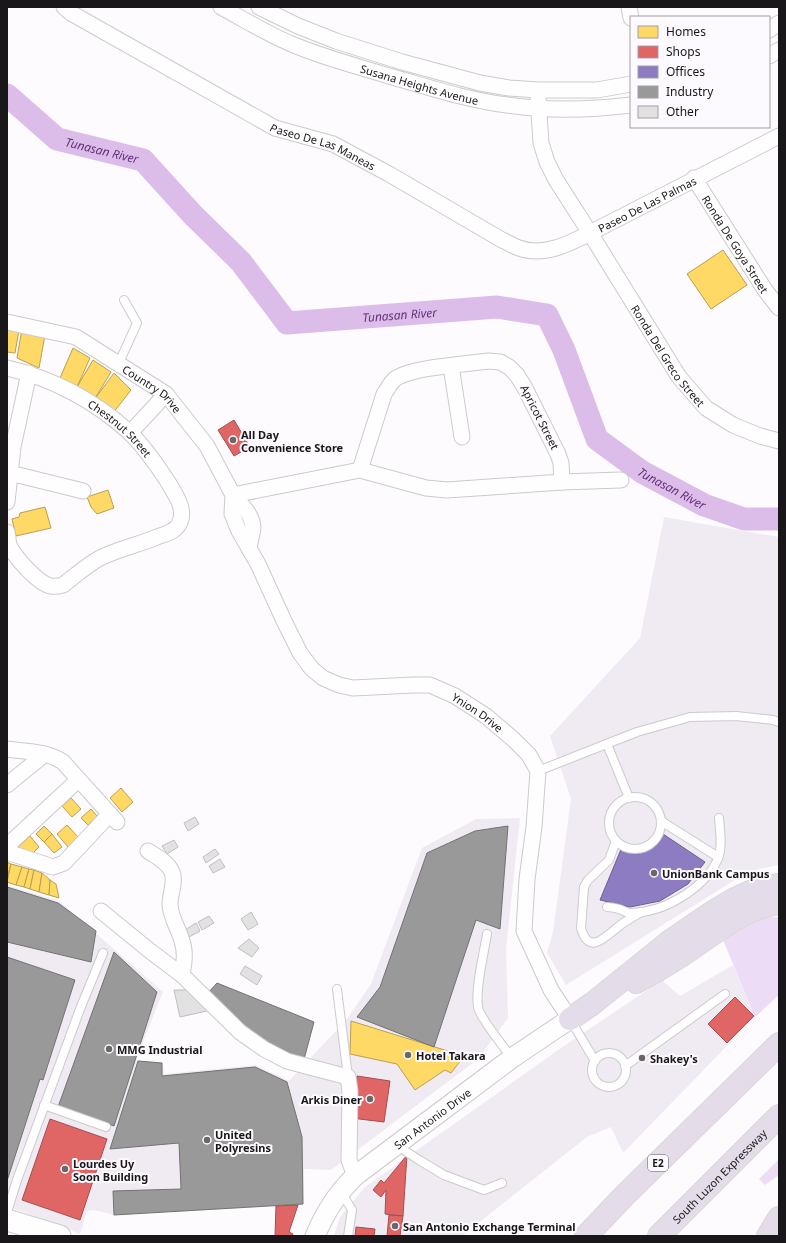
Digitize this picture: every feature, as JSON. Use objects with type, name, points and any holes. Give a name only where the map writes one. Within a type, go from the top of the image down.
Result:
[{"type":"highway","points":[[592,1004],[669,942],[713,912],[733,900],[761,887],[779,885]]},
{"type":"highway","points":[[570,1018],[592,1004],[646,977],[744,915],[769,904],[779,903]]},
{"type":"highway","points":[[730,1092],[779,1030]]},
{"type":"highway","name":"E2","points":[[586,1236],[624,1196],[779,1044]]},
{"type":"highway","name":"South Luzon Expressway","points":[[659,1236],[779,1116]]},
{"type":"highway","points":[[768,1236],[779,1218]]},
{"type":"main road","points":[[7,1220],[60,1236]]},
{"type":"street","name":"Paseo De Las Maneas","points":[[64,7],[71,14],[275,128],[333,144],[389,174],[502,240],[520,248],[536,250],[551,249],[568,244],[590,233]]},
{"type":"street","name":"Susana Heights Avenue","points":[[221,7],[254,26],[293,45],[334,59],[476,99],[507,105],[539,108],[602,109],[630,105]]},
{"type":"street","name":"Susana Heights Avenue","points":[[258,7],[305,29],[336,41],[402,62],[480,83],[509,88],[538,90],[597,90],[630,84]]},
{"type":"street","points":[[770,29],[779,23]]},
{"type":"street","points":[[770,55],[779,50]]},
{"type":"street","name":"Paseo De Las Palmas","points":[[538,90],[541,143],[547,162],[556,180],[590,233],[694,178],[779,136]]},
{"type":"street","name":"Ronda De Goya Street","points":[[694,178],[765,290],[779,308]]},
{"type":"street","name":"Ronda Del Greco Street","points":[[590,233],[679,376],[706,408],[733,425],[760,436],[779,441]]},
{"type":"street","name":"Country Drive","points":[[7,322],[76,337],[166,394],[207,446],[233,495],[232,514],[235,523]]},
{"type":"street","name":"Apricot Street","points":[[360,470],[384,394],[396,379],[416,371],[489,361],[500,362],[509,367],[517,375],[525,388],[554,443],[561,463],[562,482]]},
{"type":"street","points":[[451,366],[462,436]]},
{"type":"street","name":"Chestnut Street","points":[[7,368],[29,373],[70,391],[102,410],[130,433],[156,465],[174,492],[182,510],[182,517],[175,529],[101,558],[63,585],[56,587],[43,583],[25,568],[9,545],[7,532]]},
{"type":"street","points":[[7,502],[14,447],[29,373]]},
{"type":"street","points":[[130,433],[166,394]]},
{"type":"street","points":[[249,548],[253,527],[250,517],[233,495],[360,470],[426,488],[447,490],[562,482],[621,480]]},
{"type":"street","points":[[10,473],[83,491]]},
{"type":"street","name":"Ynion Drive","points":[[235,523],[258,564],[284,623],[300,653],[312,669],[323,678],[339,685],[353,688],[430,685],[455,696],[486,716],[513,739],[529,755],[538,771]]},
{"type":"street","points":[[7,749],[46,754],[63,762],[114,818],[64,863],[57,867],[49,866],[7,852]]},
{"type":"street","points":[[7,784],[46,754]]},
{"type":"street","points":[[538,771],[534,826],[527,879],[524,931],[551,990],[570,1018]]},
{"type":"street","points":[[7,846],[78,780]]},
{"type":"street","points":[[148,851],[159,857],[172,871],[174,880],[170,911],[183,942],[185,958],[182,975]]},
{"type":"street","points":[[101,911],[182,975],[240,1032],[264,1049],[287,1061],[348,1077],[350,1092],[349,1160],[355,1176]]},
{"type":"street","name":"San Antonio Drive","points":[[315,1236],[324,1214],[340,1191],[355,1176],[512,1058],[570,1018]]},
{"type":"lane","points":[[118,365],[137,323],[124,300]]},
{"type":"lane","points":[[538,771],[637,732],[690,717],[736,716],[779,722]]},
{"type":"lane","points":[[607,744],[629,798]]},
{"type":"lane","points":[[629,798],[640,798],[650,802],[657,810],[660,821],[658,835],[648,846],[638,849],[628,848],[616,841],[610,829],[610,815],[612,811],[617,804],[629,798]]},
{"type":"lane","points":[[607,907],[619,909],[629,913],[641,912],[673,902],[691,891],[705,877],[717,860],[720,845],[719,818]]},
{"type":"lane","points":[[660,821],[718,857]]},
{"type":"lane","points":[[616,841],[608,860],[592,875],[584,887],[581,928],[583,934],[587,940],[599,943],[641,912]]},
{"type":"lane","points":[[487,934],[478,985],[477,1008],[512,1058]]},
{"type":"lane","points":[[7,1212],[44,1105],[103,953]]},
{"type":"lane","points":[[337,989],[348,1077]]},
{"type":"lane","points":[[625,1066],[725,994]]},
{"type":"lane","points":[[570,1018],[595,1061]]},
{"type":"lane","points":[[604,1054],[615,1054],[623,1061],[625,1066],[626,1072],[622,1082],[612,1086],[601,1085],[594,1077],[592,1072],[595,1061],[604,1054]]},
{"type":"lane","points":[[44,1105],[106,1127]]},
{"type":"lane","points":[[396,1144],[444,1175],[484,1190],[502,1183]]},
{"type":"lane","points":[[340,1191],[352,1210],[348,1236]]},
{"type":"shaded area","points":[[664,517],[779,537],[779,865],[759,869],[735,880],[566,985],[547,953],[553,932],[571,799],[550,736],[640,638]]},
{"type":"shaded area","points":[[520,818],[506,949],[508,1018],[478,1059],[331,1170],[304,1169],[303,1205],[114,1215],[94,1210],[87,1211],[80,1234],[7,1207],[7,885],[59,901],[163,992],[136,1060],[163,1063],[164,1074],[256,1065],[289,1081],[347,1019],[371,984],[422,848],[476,819]]},
{"type":"shaded area","points":[[757,917],[779,917],[779,995],[755,1017],[723,940]]},
{"type":"shaded area","points":[[733,965],[755,1017],[623,1153],[611,1127],[587,1137],[462,1236],[334,1236],[340,1217],[365,1187],[561,1048],[662,980],[680,996]]},
{"type":"shaded area","points":[[779,1159],[779,1175],[765,1185],[759,1179]]},
{"type":"building: Homes","points":[[723,250],[747,285],[711,309],[687,274]]},
{"type":"building: Homes","points":[[7,327],[19,330],[15,353],[7,352]]},
{"type":"building: Homes","points":[[22,329],[45,335],[39,368],[17,358]]},
{"type":"building: Homes","points":[[73,348],[90,358],[77,387],[60,378]]},
{"type":"building: Homes","points":[[93,360],[111,372],[94,400],[77,387]]},
{"type":"building: Homes","points":[[114,373],[131,390],[113,413],[94,400]]},
{"type":"building: Homes","points":[[108,490],[114,508],[97,514],[91,507],[87,497]]},
{"type":"building: Homes","points":[[45,507],[51,528],[16,536],[12,519],[19,517],[20,513]]},
{"type":"building: Homes","points":[[121,788],[133,802],[122,812],[110,798]]},
{"type":"building: Homes","points":[[71,798],[81,809],[72,817],[62,806]]},
{"type":"building: Homes","points":[[91,809],[98,817],[88,825],[81,818]]},
{"type":"building: Homes","points":[[67,825],[79,838],[68,847],[57,834]]},
{"type":"building: Homes","points":[[44,826],[52,834],[44,842],[36,834]]},
{"type":"building: Homes","points":[[52,834],[62,847],[54,853],[44,842]]},
{"type":"building: Homes","points":[[30,836],[39,847],[27,859],[17,848]]},
{"type":"building: Homes","points":[[7,862],[11,864],[7,878]]},
{"type":"building: Homes","points":[[11,864],[22,867],[16,885],[7,882]]},
{"type":"building: Homes","points":[[22,867],[29,869],[24,887],[16,885]]},
{"type":"building: Homes","points":[[29,869],[34,870],[30,889],[24,887]]},
{"type":"building: Homes","points":[[34,870],[42,873],[39,892],[30,889]]},
{"type":"building: Homes","points":[[42,873],[50,880],[49,895],[39,892]]},
{"type":"building: Homes","points":[[50,880],[56,884],[59,898],[49,895]]},
{"type":"building: Homes","name":"Hotel Takara","points":[[351,1021],[464,1056],[451,1073],[445,1070],[415,1090],[397,1064],[350,1054]]},
{"type":"building: Shops","points":[[234,420],[250,447],[234,456],[218,430]]},
{"type":"building: Shops","points":[[735,997],[754,1016],[727,1043],[708,1024]]},
{"type":"building: Shops","name":"Arkis Diner","points":[[357,1076],[390,1081],[384,1122],[351,1118]]},
{"type":"building: Shops","name":"Lourdes Uy Soon Building","points":[[50,1119],[107,1139],[80,1220],[22,1200]]},
{"type":"building: Shops","points":[[407,1155],[403,1216],[385,1214],[386,1190],[381,1197],[373,1190],[381,1180],[384,1183]]},
{"type":"building: Shops","points":[[298,1205],[289,1232],[293,1234],[292,1236],[275,1236],[276,1206]]},
{"type":"building: Shops","name":"San Antonio Exchange Terminal","points":[[389,1215],[403,1216],[400,1236],[387,1236]]},
{"type":"building: Shops","points":[[356,1227],[375,1229],[374,1236],[355,1236]]},
{"type":"building: Offices","name":"UnionBank Campus","points":[[663,834],[705,862],[688,884],[660,901],[630,907],[600,900],[622,847],[629,851],[646,851],[653,847]]},
{"type":"building: Industry","points":[[508,826],[500,929],[476,920],[434,1047],[357,1017],[380,987],[427,853],[475,831]]},
{"type":"building: Industry","points":[[7,887],[58,903],[96,931],[91,962],[7,942]]},
{"type":"building: Industry","name":"MMG Industrial","points":[[114,952],[157,992],[114,1126],[58,1107]]},
{"type":"building: Industry","points":[[7,957],[75,980],[43,1080],[40,1079],[7,1181]]},
{"type":"building: Industry","points":[[217,983],[314,1022],[303,1063],[249,1034],[208,993]]},
{"type":"building: Industry","name":"United Polyresins","points":[[138,1061],[162,1063],[162,1076],[255,1067],[287,1082],[302,1137],[303,1204],[114,1215],[113,1191],[181,1189],[179,1143],[110,1149]]},
{"type":"building: Other","points":[[195,817],[199,824],[188,831],[184,823]]},
{"type":"building: Other","points":[[174,840],[178,847],[167,854],[162,846]]},
{"type":"building: Other","points":[[215,849],[219,854],[206,863],[203,857]]},
{"type":"building: Other","points":[[220,859],[225,867],[213,873],[209,866]]},
{"type":"building: Other","points":[[251,912],[258,924],[248,930],[241,919]]},
{"type":"building: Other","points":[[209,916],[214,923],[202,930],[198,922]]},
{"type":"building: Other","points":[[196,923],[200,931],[189,937],[185,930]]},
{"type":"building: Other","points":[[249,939],[259,948],[252,957],[238,948]]},
{"type":"building: Other","points":[[245,966],[262,976],[257,985],[240,974]]},
{"type":"building: Other","points":[[174,990],[193,990],[211,1010],[180,1017]]},
{"type":"waterway","name":"Tunasan River","points":[[7,95],[57,139],[143,160],[193,215],[241,262],[287,323],[497,307],[547,315],[564,350],[597,439],[642,472],[704,505],[744,519],[779,519]]},
{"type":"place","name":"All Day Convenience Store","points":[[233,440]]},
{"type":"place","name":"UnionBank Campus","points":[[654,873]]},
{"type":"place","name":"MMG Industrial","points":[[109,1049]]},
{"type":"place","name":"Hotel Takara","points":[[408,1055]]},
{"type":"place","name":"Shakey's","points":[[642,1058]]},
{"type":"place","name":"Arkis Diner","points":[[370,1099]]},
{"type":"place","name":"United Polyresins","points":[[207,1140]]},
{"type":"place","name":"Lourdes Uy Soon Building","points":[[65,1169]]},
{"type":"place","name":"San Antonio Exchange Terminal","points":[[395,1226]]}]
